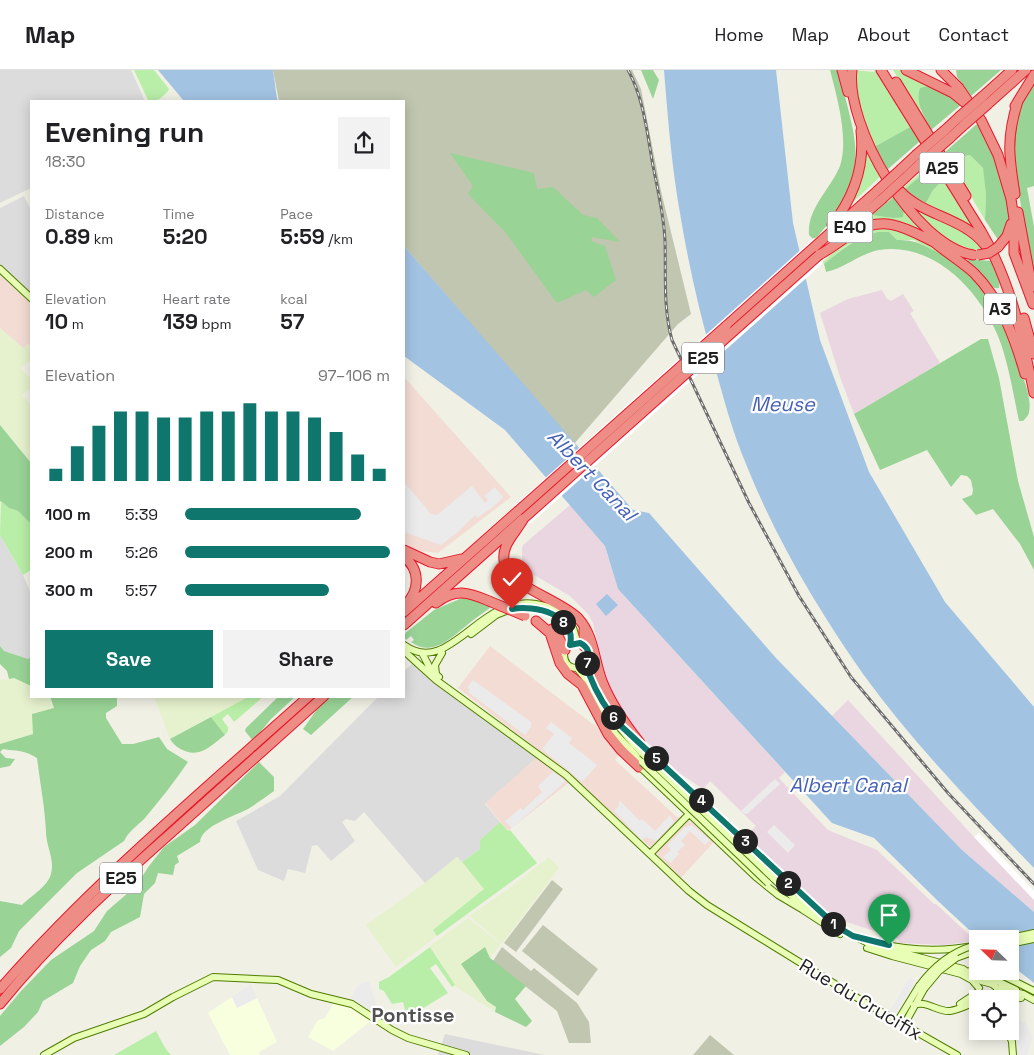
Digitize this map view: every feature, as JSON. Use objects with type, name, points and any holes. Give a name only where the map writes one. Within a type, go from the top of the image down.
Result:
[{"type":"highway","name":"A3","points":[[842,70],[858,130],[862,156]]},
{"type":"highway","name":"A3","points":[[851,70],[854,100],[860,120],[883,174],[895,192],[925,226],[949,245],[966,253],[976,255]]},
{"type":"highway","name":"A25","points":[[881,70],[982,231],[1000,268],[1018,316],[1034,393]]},
{"type":"highway","name":"A25","points":[[887,70],[994,242],[1019,300],[1034,354]]},
{"type":"highway","name":"A3","points":[[906,70],[960,97],[988,134]]},
{"type":"highway","name":"A3","points":[[941,70],[969,101],[988,134],[1004,174],[1014,219],[1014,253],[1034,307]]},
{"type":"highway","name":"E40","points":[[985,100],[1012,70]]},
{"type":"highway","name":"E40","points":[[816,245],[879,195],[985,100],[1026,70]]},
{"type":"highway","name":"A3","points":[[1004,174],[1004,139],[1009,122],[1018,101],[1034,75]]},
{"type":"highway","name":"A3","points":[[1018,101],[1011,125],[1009,152],[1034,307]]},
{"type":"highway","name":"A3","points":[[816,245],[841,213],[858,179],[863,144],[860,120]]},
{"type":"highway","name":"A3","points":[[876,159],[906,197],[975,234],[985,244],[1000,268]]},
{"type":"highway","name":"E40","points":[[819,255],[879,195]]},
{"type":"highway","name":"A3","points":[[819,255],[861,228],[875,225],[900,226],[912,230],[965,256],[992,251],[1004,241],[1010,226],[1011,204]]},
{"type":"highway","name":"A3","points":[[934,242],[976,275],[995,300],[1008,326],[1034,397]]},
{"type":"highway","name":"E25","points":[[405,624],[521,514],[816,245]]},
{"type":"highway","name":"E25","points":[[405,611],[464,558],[521,514],[819,255]]},
{"type":"highway","points":[[521,514],[519,528],[506,546],[504,555],[507,570],[520,583],[569,611],[584,627],[591,639],[602,681],[613,705],[640,743]]},
{"type":"highway","points":[[405,550],[439,564],[464,558]]},
{"type":"highway","points":[[405,558],[414,568],[416,580],[412,596],[405,605]]},
{"type":"highway","points":[[419,612],[424,612],[452,593],[466,593],[489,600],[546,624],[554,630],[568,647]]},
{"type":"highway","points":[[536,621],[550,634],[562,667],[582,685],[608,734],[627,757],[640,764]]},
{"type":"highway","points":[[582,644],[584,627]]},
{"type":"highway","name":"E25","points":[[0,989],[68,915],[307,698]]},
{"type":"highway","name":"E25","points":[[0,1004],[75,921],[322,698]]},
{"type":"main road","points":[[0,269],[30,297]]},
{"type":"main road","points":[[422,654],[442,650],[493,612],[505,606],[533,603],[550,608],[563,616],[571,624],[589,655],[587,663],[590,676],[625,735],[771,880],[798,901],[853,936],[886,949],[992,978],[1034,1004]]},
{"type":"main road","points":[[437,675],[435,665],[442,654],[496,615],[522,607],[539,609],[558,618],[565,624],[570,633],[568,647],[564,656],[566,663],[571,667],[577,668],[587,663]]},
{"type":"main road","points":[[405,642],[417,648],[434,648],[445,645],[471,628]]},
{"type":"main road","points":[[568,647],[582,644]]},
{"type":"main road","points":[[405,648],[422,654],[442,654]]},
{"type":"main road","points":[[405,649],[413,660],[441,684],[526,745]]},
{"type":"main road","points":[[422,654],[431,670],[525,742],[526,745]]},
{"type":"main road","points":[[577,668],[586,679],[615,733],[640,764],[689,814],[768,887],[791,905],[805,911]]},
{"type":"main road","points":[[611,714],[836,926]]},
{"type":"main road","name":"Rue du Crucifix","points":[[526,745],[566,775],[689,891],[707,905],[900,1023],[957,1055]]},
{"type":"main road","points":[[640,764],[805,911],[830,928],[862,946],[966,976],[974,981],[977,990]]},
{"type":"main road","points":[[650,854],[702,800]]},
{"type":"main road","points":[[1019,936],[1034,933]]},
{"type":"main road","points":[[853,936],[889,945],[924,949],[969,947]]},
{"type":"main road","points":[[1019,942],[1034,939]]},
{"type":"main road","points":[[900,1023],[921,988],[948,963],[969,951]]},
{"type":"main road","points":[[965,970],[986,983],[992,984],[994,990]]},
{"type":"main road","points":[[44,1055],[74,1038],[156,1009],[173,996],[213,976],[278,980],[311,994],[352,1004],[408,1038],[466,1055]]},
{"type":"main road","points":[[1012,980],[1033,990]]},
{"type":"main road","points":[[982,990],[986,983]]},
{"type":"main road","points":[[921,988],[922,999],[925,1004]]},
{"type":"main road","points":[[900,1023],[914,1005],[921,988]]},
{"type":"main road","points":[[1019,996],[1034,1000]]},
{"type":"main road","points":[[914,1005],[920,1003],[941,1010],[955,1007],[969,1000]]},
{"type":"main road","points":[[1010,1040],[1012,1047],[1010,1055]]},
{"type":"shaded area","points":[[0,70],[131,70],[145,100],[30,100],[30,188],[0,203]]},
{"type":"shaded area","points":[[273,70],[632,70],[641,89],[661,191],[691,314],[678,324],[574,444],[405,247],[405,100],[279,100]]},
{"type":"shaded area","points":[[24,196],[30,208],[30,293],[0,266],[0,208]]},
{"type":"shaded area","points":[[0,275],[30,302],[30,345],[28,344],[23,348],[0,328]]},
{"type":"shaded area","points":[[882,290],[887,299],[891,301],[903,294],[914,311],[910,313],[940,363],[854,414],[820,313],[848,299]]},
{"type":"shaded area","points":[[0,328],[23,348],[28,344],[30,345],[30,361],[21,368],[30,378],[30,389],[22,395],[30,404],[30,462],[0,425]]},
{"type":"shaded area","points":[[405,378],[511,497],[438,553],[405,549]]},
{"type":"shaded area","points":[[405,483],[431,514],[437,515],[472,486],[485,503],[488,500],[484,496],[495,487],[503,497],[477,518],[475,515],[441,545],[405,532]]},
{"type":"shaded area","points":[[570,505],[605,546],[618,589],[785,772],[779,778],[828,830],[877,850],[969,935],[969,942],[944,945],[898,943],[899,939],[831,917],[822,912],[745,837],[756,826],[710,781],[703,789],[678,772],[627,720],[609,686],[593,623],[588,614],[570,596],[529,572],[522,563],[523,545]]},
{"type":"shaded area","points":[[0,535],[30,591],[30,658],[28,659],[4,651],[0,646]]},
{"type":"shaded area","points":[[490,646],[598,728],[619,754],[615,760],[678,818],[683,815],[714,842],[680,879],[650,847],[568,773],[458,688]]},
{"type":"shaded area","points":[[413,663],[524,749],[540,755],[485,804],[500,822],[480,840],[480,849],[462,862],[457,857],[425,883],[364,812],[355,821],[346,819],[342,822],[355,841],[331,861],[317,845],[312,846],[305,873],[288,869],[284,881],[258,870],[236,821],[280,796],[377,698],[405,698],[405,670]]},
{"type":"shaded area","points":[[14,678],[30,686],[30,698],[51,698],[54,708],[33,734],[0,744],[0,680]]},
{"type":"shaded area","points":[[473,680],[531,722],[531,727],[525,735],[468,692],[470,689],[467,688]]},
{"type":"shaded area","points":[[155,698],[246,698],[170,739]]},
{"type":"shaded area","points":[[848,700],[1034,900],[1034,912],[962,850],[832,716]]},
{"type":"shaded area","points":[[551,722],[572,738],[569,743],[597,765],[584,780],[581,781],[542,749],[554,734],[546,728]]},
{"type":"shaded area","points":[[540,755],[572,780],[508,831],[485,803]]},
{"type":"shaded area","points":[[553,772],[566,781],[512,828],[505,821],[521,808],[523,810],[542,792],[538,786]]},
{"type":"shaded area","points":[[775,779],[780,784],[747,814],[741,811]]},
{"type":"shaded area","points":[[620,801],[640,821],[642,819],[655,831],[670,815],[674,822],[656,841],[646,837],[642,840],[614,811],[619,806]]},
{"type":"shaded area","points":[[692,825],[710,840],[705,845],[690,831],[681,841],[685,845],[677,852],[679,854],[671,863],[663,857],[671,850],[667,846],[684,828]]},
{"type":"shaded area","points":[[774,825],[795,845],[788,853],[767,832]]},
{"type":"shaded area","points":[[457,857],[485,889],[433,930],[437,936],[396,967],[366,925],[425,883]]},
{"type":"shaded area","points":[[549,857],[559,868],[502,944],[469,916],[507,890]]},
{"type":"shaded area","points":[[552,880],[563,889],[516,952],[504,943]]},
{"type":"shaded area","points":[[468,918],[501,944],[490,958],[485,947],[487,1001],[496,1007],[495,1012],[456,987],[430,946]]},
{"type":"shaded area","points":[[543,925],[598,969],[578,996],[522,951]]},
{"type":"shaded area","points":[[502,947],[531,971],[534,968],[577,1003],[589,1022],[591,1043],[569,1043],[557,1011],[493,961]]},
{"type":"shaded area","points":[[910,977],[914,980],[914,983],[901,1005],[896,1012],[889,1012]]},
{"type":"shaded area","points":[[369,981],[378,1009],[375,1012],[351,998],[358,985]]},
{"type":"shaded area","points":[[251,984],[257,998],[237,1008],[232,997]]},
{"type":"shaded area","points":[[232,997],[237,1008],[257,998],[277,1042],[259,1052],[260,1055],[230,1055],[208,1013]]},
{"type":"shaded area","points":[[334,1003],[351,1007],[372,1020],[333,1051],[308,1037],[318,1020],[325,1018]]},
{"type":"shaded area","points":[[1019,1021],[1025,1021],[1033,1038],[1027,1055],[1016,1055],[1018,1045],[1015,1043],[1019,1040]]},
{"type":"shaded area","points":[[445,1034],[545,1055],[438,1055]]},
{"type":"shaded area","points":[[710,1035],[734,1055],[693,1055]]},
{"type":"green space","points":[[134,70],[154,70],[169,89],[161,98],[148,100]]},
{"type":"green space","points":[[641,70],[653,70],[659,80],[653,99]]},
{"type":"green space","points":[[830,70],[838,70],[851,119],[856,158],[847,194],[835,215],[817,237],[813,239],[809,235],[809,225],[812,216],[820,199],[836,175],[842,155],[843,131]]},
{"type":"green space","points":[[855,70],[873,72],[876,70],[910,127],[874,147],[857,95]]},
{"type":"green space","points":[[893,70],[902,70],[948,92],[920,109],[931,131]]},
{"type":"green space","points":[[956,70],[1001,70],[971,96],[957,77]]},
{"type":"green space","points":[[1034,79],[1034,186],[1027,188],[1034,227],[1034,288],[1012,150],[1016,115]]},
{"type":"green space","points":[[929,86],[944,91],[962,104],[931,130],[921,109],[919,99],[920,88]]},
{"type":"green space","points":[[978,123],[1001,172],[1009,199],[1009,223],[999,241],[985,220],[986,195],[983,168],[970,155],[957,162],[951,159],[945,152]]},
{"type":"green space","points":[[910,127],[920,141],[887,170],[874,147]]},
{"type":"green space","points":[[865,144],[882,175],[852,203],[853,198]]},
{"type":"green space","points":[[945,152],[951,159],[970,155],[983,168],[986,195],[985,220]]},
{"type":"green space","points":[[450,153],[534,173],[537,189],[553,187],[583,215],[597,218],[620,242],[592,237],[591,241],[605,246],[616,280],[594,297],[586,290],[557,303],[505,232],[468,194],[473,186]]},
{"type":"green space","points":[[933,162],[935,164],[905,190],[926,203],[933,190],[944,179],[977,233],[924,205],[901,190]]},
{"type":"green space","points":[[935,164],[944,179],[933,190],[926,203],[916,199],[904,190]]},
{"type":"green space","points":[[895,195],[938,239],[913,227],[861,225]]},
{"type":"green space","points":[[894,197],[904,207],[903,217],[894,218],[872,215]]},
{"type":"green space","points":[[915,205],[960,226],[985,248],[974,250],[955,244],[933,229],[923,219]]},
{"type":"green space","points":[[889,227],[923,239],[965,269],[914,240],[897,240],[889,232],[862,238],[846,246],[824,264],[823,262],[844,242],[868,229]]},
{"type":"green space","points":[[878,232],[889,232],[897,240],[914,242],[937,252],[954,262],[980,286],[999,316],[1025,383],[1030,407],[1023,421],[1019,421],[1003,350],[985,311],[957,277],[940,264],[921,255],[901,250],[879,250],[826,272],[824,264],[837,254],[856,241]]},
{"type":"green space","points":[[967,259],[991,261],[1000,281],[999,288],[994,288],[984,283]]},
{"type":"green space","points":[[981,339],[988,339],[999,378],[1018,481],[1034,537],[1034,570],[1020,544],[993,509],[976,515],[962,499],[972,495],[971,480],[967,476],[961,475],[951,487],[927,450],[880,470],[854,414]]},
{"type":"green space","points":[[0,425],[30,462],[30,523],[18,511],[0,502]]},
{"type":"green space","points":[[1,501],[9,508],[18,511],[30,523],[30,571],[23,575],[0,535]]},
{"type":"green space","points":[[462,598],[469,598],[491,607],[444,643],[428,648],[420,647],[411,642],[414,640],[411,636],[406,640],[405,633],[434,610]]},
{"type":"green space","points":[[0,646],[4,651],[28,659],[30,658],[30,686],[14,678],[9,679],[7,671],[0,664]]},
{"type":"green space","points":[[51,698],[117,698],[117,706],[106,713],[106,718],[122,744],[133,744],[159,737],[167,749],[188,762],[145,818],[131,831],[124,841],[77,873],[19,931],[11,948],[0,957],[0,901],[22,905],[46,883],[52,868],[46,837],[45,814],[37,758],[20,751],[3,749],[0,752],[0,744],[33,734],[32,714],[54,708]]},
{"type":"green space","points":[[246,698],[262,698],[234,722],[228,714],[222,719],[228,727],[225,735],[211,717]]},
{"type":"green space","points":[[277,698],[294,698],[271,719],[253,741],[245,731]]},
{"type":"green space","points":[[329,698],[352,698],[311,735],[303,729],[320,705]]},
{"type":"green space","points":[[211,717],[225,735],[205,750],[193,753],[184,751],[170,739]]},
{"type":"green space","points":[[0,752],[6,758],[15,759],[10,766],[0,768]]},
{"type":"green space","points":[[259,762],[274,777],[274,791],[248,809],[212,826],[202,836],[200,842],[177,856],[179,862],[175,865],[173,875],[158,873],[155,883],[144,894],[140,917],[111,932],[105,941],[91,950],[80,966],[73,983],[43,1001],[38,1012],[24,1027],[0,1046],[0,1016],[21,991],[51,960],[94,931],[107,911],[136,886],[164,847],[195,825]]},
{"type":"green space","points":[[500,822],[508,831],[510,830],[537,863],[437,936],[433,930],[484,889],[462,862],[480,849],[480,840]]},
{"type":"green space","points":[[430,947],[455,985],[452,987],[436,964],[430,968],[448,993],[407,1018],[403,1002],[392,1004],[384,991],[379,989],[379,982],[389,977]]},
{"type":"green space","points":[[485,947],[490,958],[526,986],[515,999],[532,1021],[526,1027],[495,1012],[496,1007],[487,1001],[461,964]]},
{"type":"green space","points":[[156,1031],[171,1055],[114,1055]]},
{"type":"water","points":[[158,70],[273,70],[278,100],[183,100]]},
{"type":"water","name":"Meuse","points":[[664,70],[776,70],[793,223],[820,340],[869,472],[945,602],[1034,707],[1034,868],[924,750],[863,674],[814,598],[770,519],[741,452],[728,413],[695,290],[675,182]]},
{"type":"water","name":"Albert Canal","points":[[405,247],[633,510],[649,513],[776,658],[962,850],[1034,912],[1034,983],[1019,971],[1019,930],[969,930],[874,838],[832,823],[618,589],[605,546],[505,430],[405,357]]},
{"type":"water","points":[[607,594],[618,605],[606,616],[596,604]]},
{"type":"pier","points":[[814,238],[822,264],[530,524],[514,506]]},
{"type":"pier","points":[[979,833],[1034,891],[1034,900],[974,837]]},
{"type":"railway","points":[[628,70],[638,93],[644,116],[662,213],[665,241],[667,316],[672,340],[749,503],[799,596],[851,677],[948,793],[1034,884]]},
{"type":"district","name":"Pontisse","points":[[413,1015]]},
{"type":"route","points":[[512,609],[522,607],[539,609],[562,621],[571,635],[570,645],[580,643],[588,650],[588,672],[611,714],[620,725],[836,926],[853,936],[889,945]]}]
